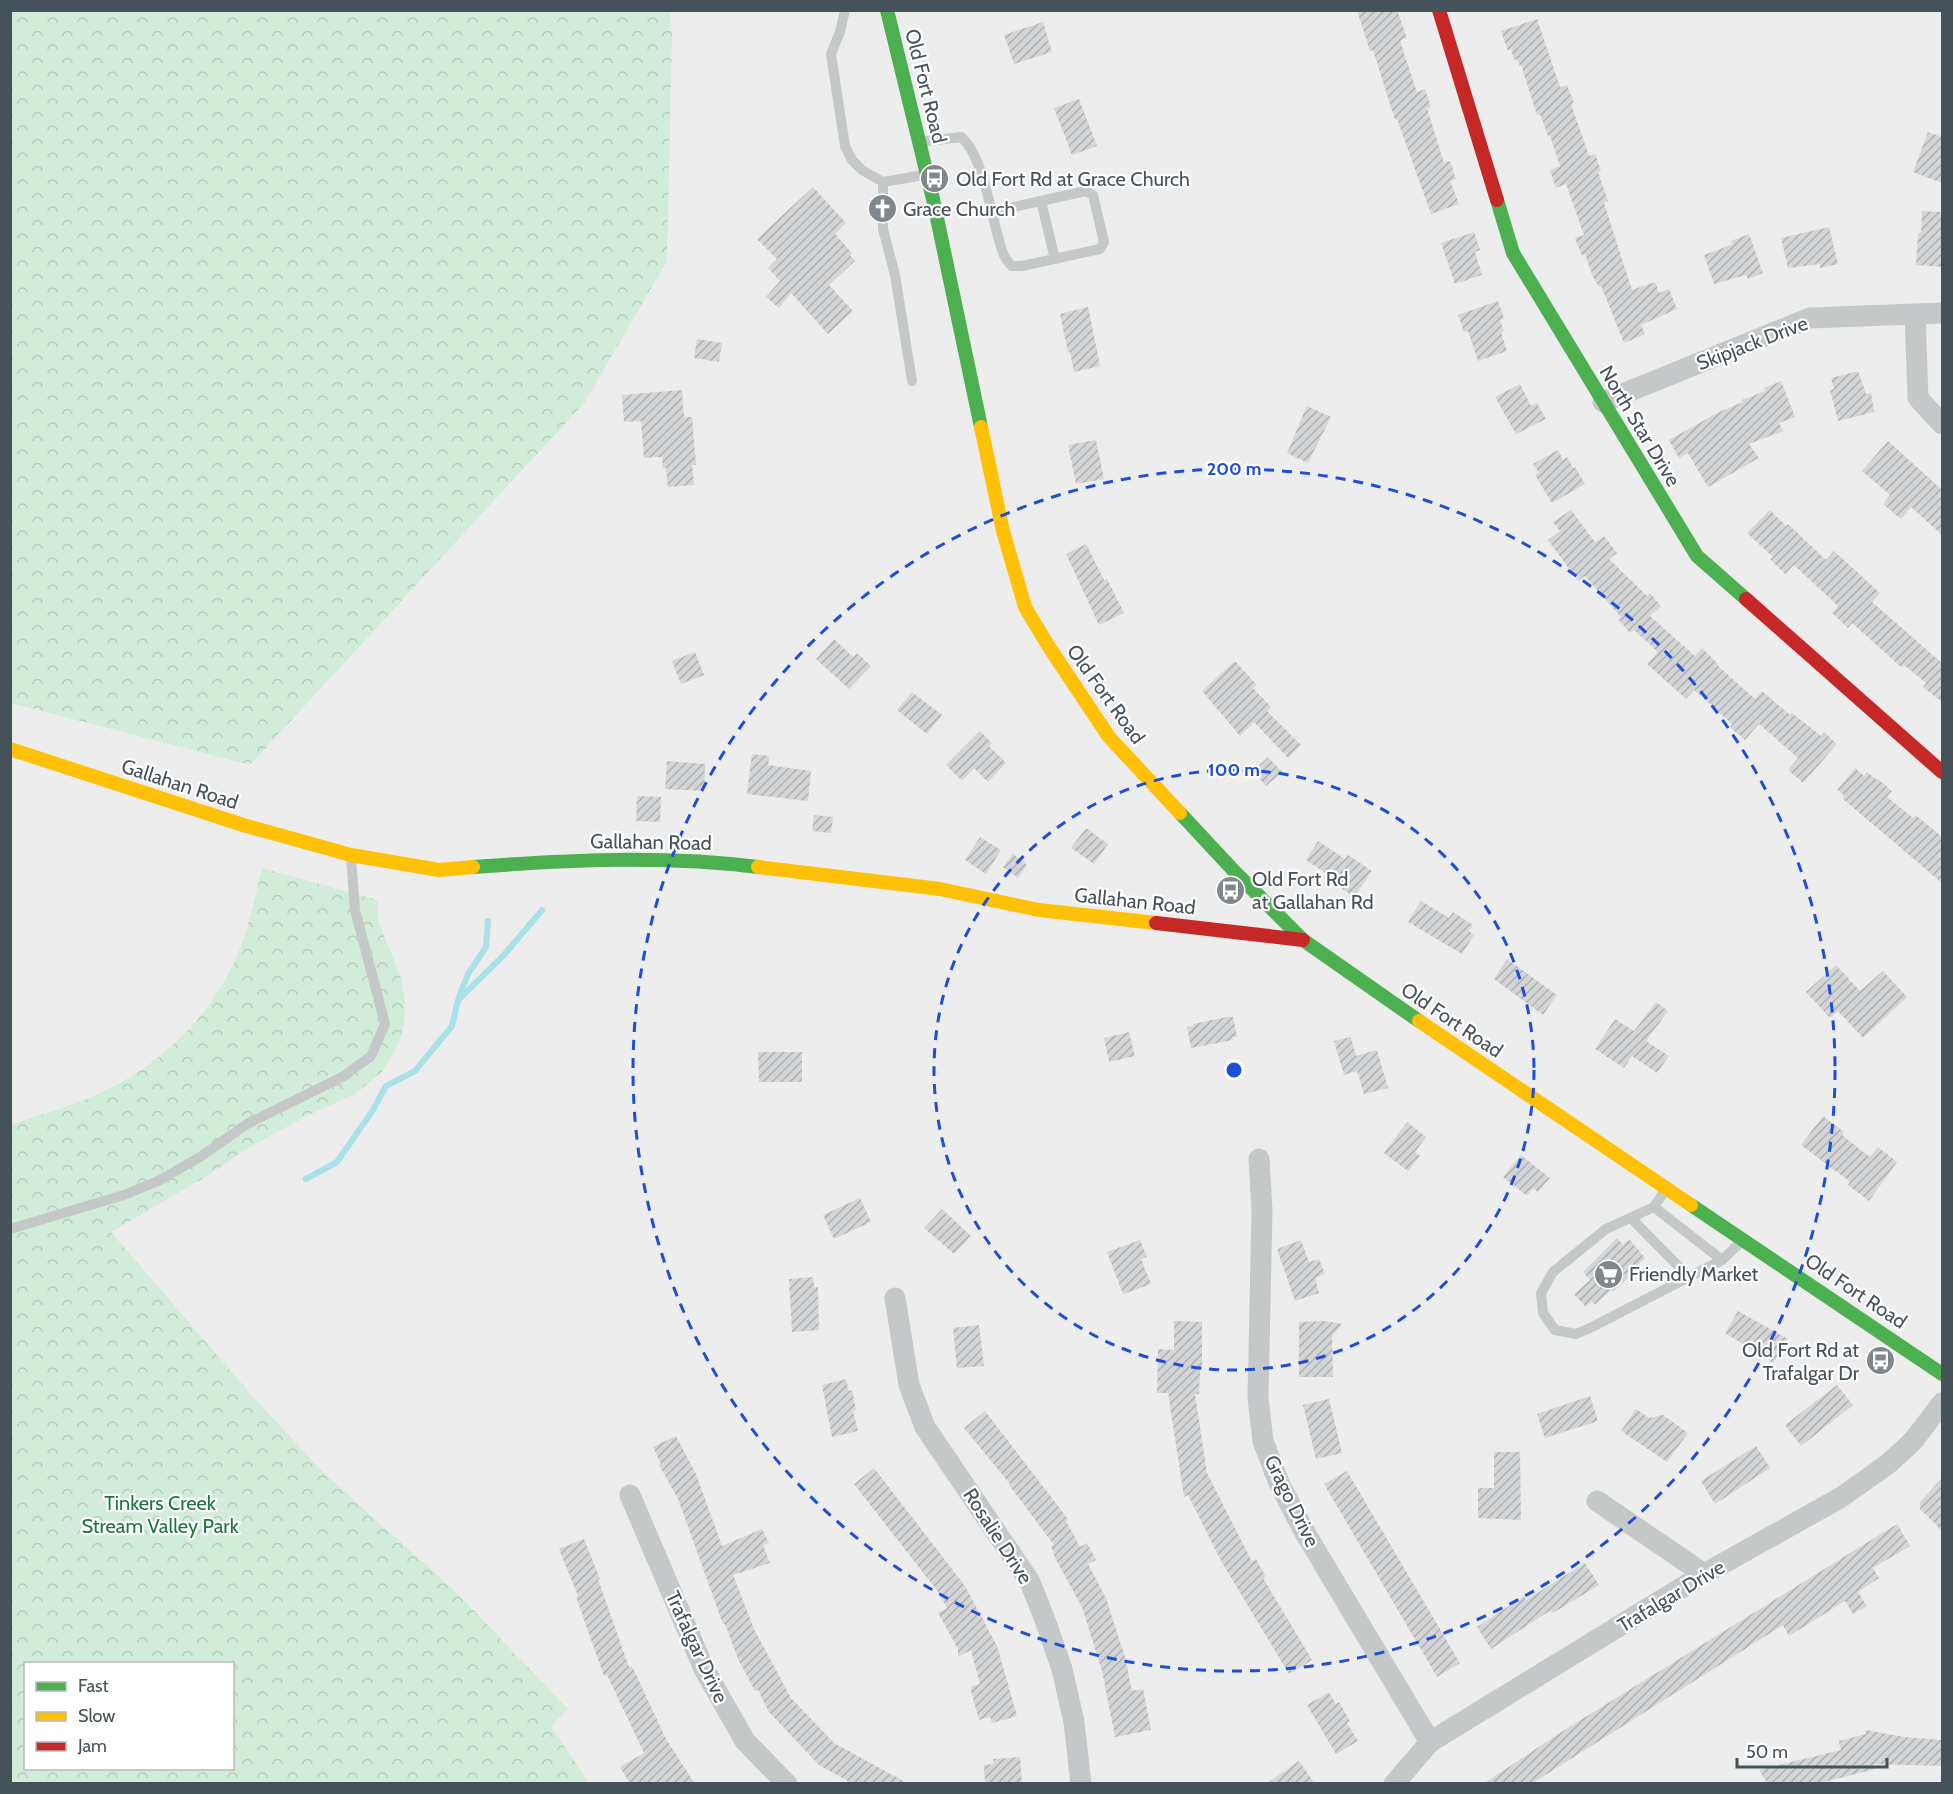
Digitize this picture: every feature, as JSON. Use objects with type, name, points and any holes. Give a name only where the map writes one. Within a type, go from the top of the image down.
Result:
[{"type":"street","name":"Old Fort Road","points":[[887,10],[920,142],[1001,521],[1016,579],[1025,607],[1109,737],[1226,862],[1304,940],[1361,982],[1942,1374]]},
{"type":"street","name":"North Star Drive","points":[[1439,10],[1513,253],[1696,556],[1942,772]]},
{"type":"street","name":"Skipjack Drive","points":[[1603,402],[1810,318],[1942,313]]},
{"type":"street","points":[[1915,314],[1918,398],[1942,424]]},
{"type":"street","name":"Gallahan Road","points":[[10,749],[243,825],[351,855],[439,870],[560,861],[656,860],[727,863],[940,889],[1039,910],[1304,940]]},
{"type":"street","name":"Grago Drive","points":[[1259,1159],[1262,1210],[1258,1398],[1263,1441],[1278,1483],[1304,1531],[1430,1742]]},
{"type":"street","name":"Rosalie Drive","points":[[895,1298],[909,1385],[925,1427],[1030,1582],[1045,1620],[1062,1669],[1074,1722],[1081,1784]]},
{"type":"street","name":"Trafalgar Drive","points":[[1394,1784],[1430,1742],[1704,1574],[1840,1498],[1888,1464],[1912,1441],[1942,1402]]},
{"type":"street","name":"Trafalgar Drive","points":[[630,1495],[704,1669],[745,1741],[787,1784]]},
{"type":"street","points":[[1596,1502],[1704,1574]]},
{"type":"lane","points":[[845,10],[840,32],[831,54],[845,146],[852,160],[862,170],[884,182],[927,175]]},
{"type":"lane","points":[[920,142],[961,137],[968,143],[975,154],[991,212],[1004,258],[1012,266],[1022,266],[1100,249],[1104,242],[1093,195],[1086,190],[991,212]]},
{"type":"lane","points":[[884,182],[883,229],[895,275],[912,381]]},
{"type":"lane","points":[[1041,201],[1054,259]]},
{"type":"lane","points":[[10,1229],[124,1195],[158,1181],[200,1157],[247,1124],[344,1076],[371,1056],[386,1024],[355,910],[351,855]]},
{"type":"lane","points":[[1667,1188],[1654,1206],[1606,1229],[1553,1272],[1541,1293],[1543,1313],[1555,1330],[1576,1334],[1722,1260],[1744,1239]]},
{"type":"lane","points":[[1654,1206],[1722,1260]]},
{"type":"lane","points":[[1631,1218],[1689,1277]]},
{"type":"green space","points":[[10,11],[670,11],[672,37],[667,261],[585,402],[250,765],[11,703]]},
{"type":"green space","name":"Tinkers Creek Stream Valley Park","points":[[262,868],[377,900],[378,921],[400,975],[405,1002],[404,1023],[399,1043],[382,1072],[355,1094],[307,1116],[248,1148],[204,1178],[111,1232],[256,1400],[323,1472],[457,1593],[568,1709],[551,1726],[589,1783],[11,1783],[10,1125],[93,1096],[138,1072],[159,1057],[196,1021],[226,979],[237,956]]},
{"type":"building","points":[[1357,10],[1397,10],[1407,38],[1401,40],[1401,44],[1417,92],[1425,89],[1431,107],[1427,108],[1444,163],[1450,161],[1456,179],[1450,181],[1459,204],[1431,214]]},
{"type":"building","points":[[1537,19],[1560,87],[1567,85],[1574,103],[1571,104],[1589,156],[1595,154],[1601,171],[1598,172],[1608,201],[1604,203],[1632,290],[1655,282],[1659,293],[1669,289],[1677,309],[1641,325],[1645,334],[1624,343],[1601,286],[1599,287],[1593,277],[1585,254],[1582,256],[1575,238],[1584,235],[1566,184],[1556,188],[1550,170],[1560,166],[1550,136],[1548,136],[1540,114],[1537,115],[1521,65],[1517,59],[1514,60],[1511,49],[1508,51],[1501,31]]},
{"type":"building","points":[[1043,22],[1052,52],[1014,64],[1004,35]]},
{"type":"building","points":[[1079,99],[1097,146],[1072,155],[1054,108]]},
{"type":"building","points":[[1928,132],[1942,137],[1942,183],[1913,172]]},
{"type":"building","points":[[813,187],[846,223],[835,234],[852,253],[850,255],[855,261],[829,285],[853,311],[828,334],[791,293],[779,308],[766,297],[780,281],[768,268],[777,259],[757,239]]},
{"type":"building","points":[[1922,211],[1942,212],[1942,267],[1916,265]]},
{"type":"building","points":[[1829,227],[1838,264],[1820,268],[1820,264],[1788,268],[1781,238]]},
{"type":"building","points":[[1474,232],[1480,250],[1475,252],[1482,275],[1455,284],[1441,243]]},
{"type":"building","points":[[1749,234],[1763,273],[1748,279],[1746,275],[1714,284],[1704,255],[1733,244],[1731,241]]},
{"type":"building","points":[[1498,301],[1504,318],[1500,320],[1504,331],[1501,332],[1507,351],[1478,361],[1468,331],[1464,332],[1458,315]]},
{"type":"building","points":[[1088,307],[1100,366],[1074,372],[1060,314]]},
{"type":"building","points":[[697,339],[722,343],[719,362],[694,358]]},
{"type":"building","points":[[1858,371],[1866,394],[1871,393],[1874,412],[1838,421],[1830,390],[1834,389],[1831,378]]},
{"type":"building","points":[[1781,381],[1795,417],[1779,423],[1783,431],[1749,444],[1759,458],[1708,487],[1688,453],[1679,458],[1669,440]]},
{"type":"building","points":[[1520,384],[1531,406],[1537,403],[1546,419],[1516,434],[1495,397]]},
{"type":"building","points":[[682,390],[684,417],[692,417],[696,465],[692,465],[694,485],[668,487],[662,457],[644,458],[641,421],[624,422],[622,395]]},
{"type":"building","points":[[1307,406],[1331,417],[1308,463],[1287,453]]},
{"type":"building","points":[[1096,440],[1104,479],[1076,484],[1068,445]]},
{"type":"building","points":[[1888,441],[1942,490],[1942,535],[1911,507],[1901,519],[1883,504],[1890,495],[1862,471]]},
{"type":"building","points":[[1558,450],[1563,460],[1567,457],[1573,468],[1575,467],[1585,484],[1552,503],[1535,475],[1539,473],[1533,464]]},
{"type":"building","points":[[1571,510],[1595,542],[1604,536],[1617,553],[1609,559],[1647,596],[1650,593],[1661,606],[1650,616],[1695,656],[1702,648],[1717,665],[1755,699],[1762,691],[1790,715],[1792,713],[1821,736],[1824,732],[1837,744],[1803,783],[1788,770],[1798,758],[1759,724],[1745,740],[1730,727],[1732,724],[1694,690],[1686,699],[1647,664],[1658,652],[1634,630],[1630,633],[1618,619],[1621,617],[1585,576],[1578,581],[1548,540],[1560,531],[1553,522]]},
{"type":"building","points":[[1770,510],[1826,560],[1834,551],[1880,593],[1872,602],[1942,663],[1942,702],[1923,687],[1926,683],[1904,665],[1902,668],[1852,623],[1848,628],[1832,613],[1838,606],[1794,565],[1785,574],[1770,559],[1773,557],[1747,533]]},
{"type":"building","points":[[1086,544],[1124,613],[1099,625],[1066,554]]},
{"type":"building","points":[[834,639],[853,657],[857,653],[871,666],[849,689],[816,659]]},
{"type":"building","points":[[695,652],[704,675],[681,684],[672,661]]},
{"type":"building","points":[[1235,661],[1257,685],[1253,688],[1271,707],[1267,711],[1301,745],[1288,758],[1254,722],[1240,736],[1202,691]]},
{"type":"building","points":[[912,692],[942,715],[927,734],[897,710]]},
{"type":"building","points":[[980,731],[992,743],[989,746],[1006,763],[988,782],[974,768],[962,781],[946,765]]},
{"type":"building","points":[[752,754],[769,756],[768,765],[811,771],[808,801],[747,794]]},
{"type":"building","points":[[1268,757],[1282,772],[1266,786],[1253,771]]},
{"type":"building","points":[[667,761],[705,764],[704,791],[665,789]]},
{"type":"building","points":[[1855,768],[1864,776],[1867,772],[1878,779],[1892,791],[1887,797],[1913,818],[1916,815],[1942,837],[1942,883],[1843,799],[1845,796],[1837,790]]},
{"type":"building","points":[[637,796],[661,797],[660,822],[636,821]]},
{"type":"building","points":[[814,815],[833,817],[831,833],[812,831]]},
{"type":"building","points":[[1086,828],[1108,844],[1094,864],[1071,848]]},
{"type":"building","points":[[980,837],[1001,850],[986,874],[965,860]]},
{"type":"building","points":[[1318,841],[1345,859],[1348,855],[1372,871],[1354,897],[1331,881],[1333,878],[1306,860]]},
{"type":"building","points":[[1013,854],[1027,865],[1018,878],[1003,867]]},
{"type":"building","points":[[1421,901],[1449,918],[1453,912],[1473,925],[1469,931],[1474,935],[1462,954],[1408,922]]},
{"type":"building","points":[[1507,959],[1557,995],[1543,1015],[1494,979]]},
{"type":"building","points":[[1836,965],[1860,991],[1883,971],[1907,997],[1863,1038],[1838,1011],[1830,1018],[1806,992]]},
{"type":"building","points":[[1656,1002],[1668,1011],[1646,1041],[1669,1056],[1657,1073],[1632,1056],[1624,1068],[1595,1049],[1615,1019],[1634,1031]]},
{"type":"building","points":[[1233,1017],[1237,1037],[1232,1037],[1233,1040],[1191,1048],[1187,1027]]},
{"type":"building","points":[[1129,1032],[1135,1056],[1109,1062],[1104,1038]]},
{"type":"building","points":[[1351,1037],[1356,1056],[1377,1050],[1388,1088],[1364,1094],[1357,1071],[1344,1075],[1334,1041]]},
{"type":"building","points":[[758,1052],[802,1052],[802,1082],[759,1082]]},
{"type":"building","points":[[1823,1116],[1843,1131],[1843,1136],[1870,1157],[1878,1147],[1897,1162],[1869,1201],[1848,1185],[1850,1182],[1801,1145]]},
{"type":"building","points":[[1407,1122],[1426,1137],[1415,1152],[1420,1156],[1408,1171],[1384,1153]]},
{"type":"building","points":[[1521,1155],[1550,1178],[1538,1192],[1533,1188],[1527,1196],[1503,1177]]},
{"type":"building","points":[[860,1198],[871,1222],[834,1239],[823,1215]]},
{"type":"building","points":[[942,1209],[971,1236],[954,1254],[924,1228]]},
{"type":"building","name":"Friendly Market","points":[[1617,1238],[1623,1245],[1629,1239],[1645,1258],[1613,1292],[1611,1290],[1595,1305],[1592,1301],[1586,1307],[1574,1294],[1590,1280],[1583,1272]]},
{"type":"building","points":[[1140,1240],[1147,1257],[1141,1259],[1151,1284],[1123,1294],[1107,1252]]},
{"type":"building","points":[[1301,1240],[1309,1262],[1319,1259],[1325,1274],[1315,1278],[1319,1293],[1295,1301],[1277,1249]]},
{"type":"building","points":[[813,1277],[814,1287],[818,1287],[819,1330],[792,1332],[789,1279]]},
{"type":"building","points":[[1738,1311],[1788,1339],[1773,1363],[1725,1333]]},
{"type":"building","points":[[1174,1321],[1202,1322],[1202,1370],[1200,1369],[1199,1394],[1195,1394],[1207,1473],[1252,1561],[1256,1559],[1266,1577],[1263,1578],[1312,1660],[1289,1674],[1220,1559],[1188,1495],[1184,1497],[1168,1393],[1157,1393],[1158,1349],[1174,1350]]},
{"type":"building","points":[[1325,1321],[1342,1324],[1332,1336],[1333,1377],[1299,1377],[1299,1322]]},
{"type":"building","points":[[979,1325],[984,1366],[957,1368],[953,1328]]},
{"type":"building","points":[[846,1379],[849,1391],[852,1390],[856,1410],[853,1411],[858,1431],[832,1437],[822,1385]]},
{"type":"building","points":[[1837,1385],[1853,1405],[1801,1446],[1785,1425]]},
{"type":"building","points":[[1590,1396],[1598,1421],[1545,1438],[1537,1414]]},
{"type":"building","points":[[1329,1399],[1342,1453],[1316,1459],[1303,1405]]},
{"type":"building","points":[[1636,1409],[1649,1418],[1663,1415],[1688,1433],[1667,1462],[1621,1431]]},
{"type":"building","points":[[985,1411],[1068,1519],[1066,1521],[1080,1547],[1087,1543],[1096,1560],[1088,1564],[1106,1598],[1125,1657],[1132,1691],[1143,1689],[1151,1730],[1115,1737],[1102,1671],[1082,1607],[1055,1558],[1051,1546],[1054,1545],[1010,1484],[964,1428]]},
{"type":"building","points":[[676,1436],[696,1474],[722,1546],[762,1529],[769,1543],[763,1545],[770,1563],[733,1575],[755,1631],[791,1698],[834,1743],[909,1784],[853,1784],[819,1765],[769,1712],[738,1659],[678,1499],[659,1465],[661,1464],[653,1447]]},
{"type":"building","points":[[1756,1446],[1770,1468],[1715,1504],[1701,1481]]},
{"type":"building","points":[[1494,1452],[1520,1452],[1521,1520],[1478,1518],[1478,1488],[1494,1488]]},
{"type":"building","points":[[874,1468],[965,1586],[997,1646],[1017,1716],[992,1723],[990,1717],[979,1720],[970,1687],[980,1684],[971,1650],[958,1657],[958,1649],[938,1613],[947,1608],[939,1593],[854,1484]]},
{"type":"building","points":[[1347,1471],[1460,1663],[1437,1677],[1324,1484]]},
{"type":"building","points":[[1942,1478],[1942,1531],[1920,1509],[1920,1502]]},
{"type":"building","points":[[1897,1524],[1910,1546],[1873,1568],[1879,1578],[1858,1592],[1867,1606],[1853,1614],[1845,1601],[1789,1636],[1783,1625],[1531,1784],[1483,1784],[1566,1729]]},
{"type":"building","points":[[584,1539],[600,1579],[598,1579],[629,1667],[632,1666],[666,1739],[695,1784],[630,1784],[620,1767],[644,1753],[607,1675],[604,1676],[576,1597],[578,1596],[559,1549]]},
{"type":"building","points":[[1585,1563],[1599,1585],[1553,1613],[1551,1610],[1491,1649],[1477,1627],[1524,1596],[1526,1600]]},
{"type":"building","points":[[1329,1692],[1336,1704],[1339,1702],[1350,1721],[1347,1723],[1358,1741],[1336,1754],[1307,1705]]},
{"type":"building","points":[[1866,1730],[1904,1737],[1942,1740],[1942,1766],[1874,1764],[1875,1769],[1816,1784],[1768,1784],[1759,1770],[1841,1750],[1839,1741],[1866,1734]]},
{"type":"building","points":[[1020,1757],[1022,1784],[985,1784],[984,1765],[994,1764],[993,1759]]},
{"type":"building","points":[[1299,1761],[1315,1784],[1266,1784]]},
{"type":"waterway","points":[[306,1179],[337,1162],[373,1110],[386,1086],[415,1071],[452,1026],[458,1000],[504,955],[542,910]]},
{"type":"waterway","points":[[459,997],[468,974],[486,947],[488,921]]},
{"type":"traffic: fast","points":[[887,10],[933,199],[981,427]]},
{"type":"traffic: fast","points":[[1497,200],[1513,253],[1697,556],[1746,599]]},
{"type":"traffic: fast","points":[[1180,813],[1303,940],[1419,1021]]},
{"type":"traffic: fast","points":[[473,867],[616,860],[687,861],[758,867]]},
{"type":"traffic: fast","points":[[1691,1205],[1942,1374]]},
{"type":"traffic: slow","points":[[981,427],[1003,531],[1025,607],[1109,737],[1180,813]]},
{"type":"traffic: slow","points":[[10,749],[243,825],[351,855],[439,870],[473,867]]},
{"type":"traffic: slow","points":[[758,867],[940,889],[1039,910],[1156,923]]},
{"type":"traffic: slow","points":[[1419,1021],[1691,1205]]},
{"type":"traffic: jam","points":[[1439,10],[1497,200]]},
{"type":"traffic: jam","points":[[1746,599],[1942,772]]},
{"type":"traffic: jam","points":[[1156,923],[1303,940]]},
{"type":"place","name":"Old Fort Rd at Grace Church","points":[[935,179]]},
{"type":"place","name":"Grace Church","points":[[882,209]]},
{"type":"place","name":"Old Fort Rd at Gallahan Rd","points":[[1231,890]]},
{"type":"place","name":"Friendly Market","points":[[1608,1274]]},
{"type":"place","name":"Old Fort Rd at Trafalgar Dr","points":[[1880,1361]]}]
